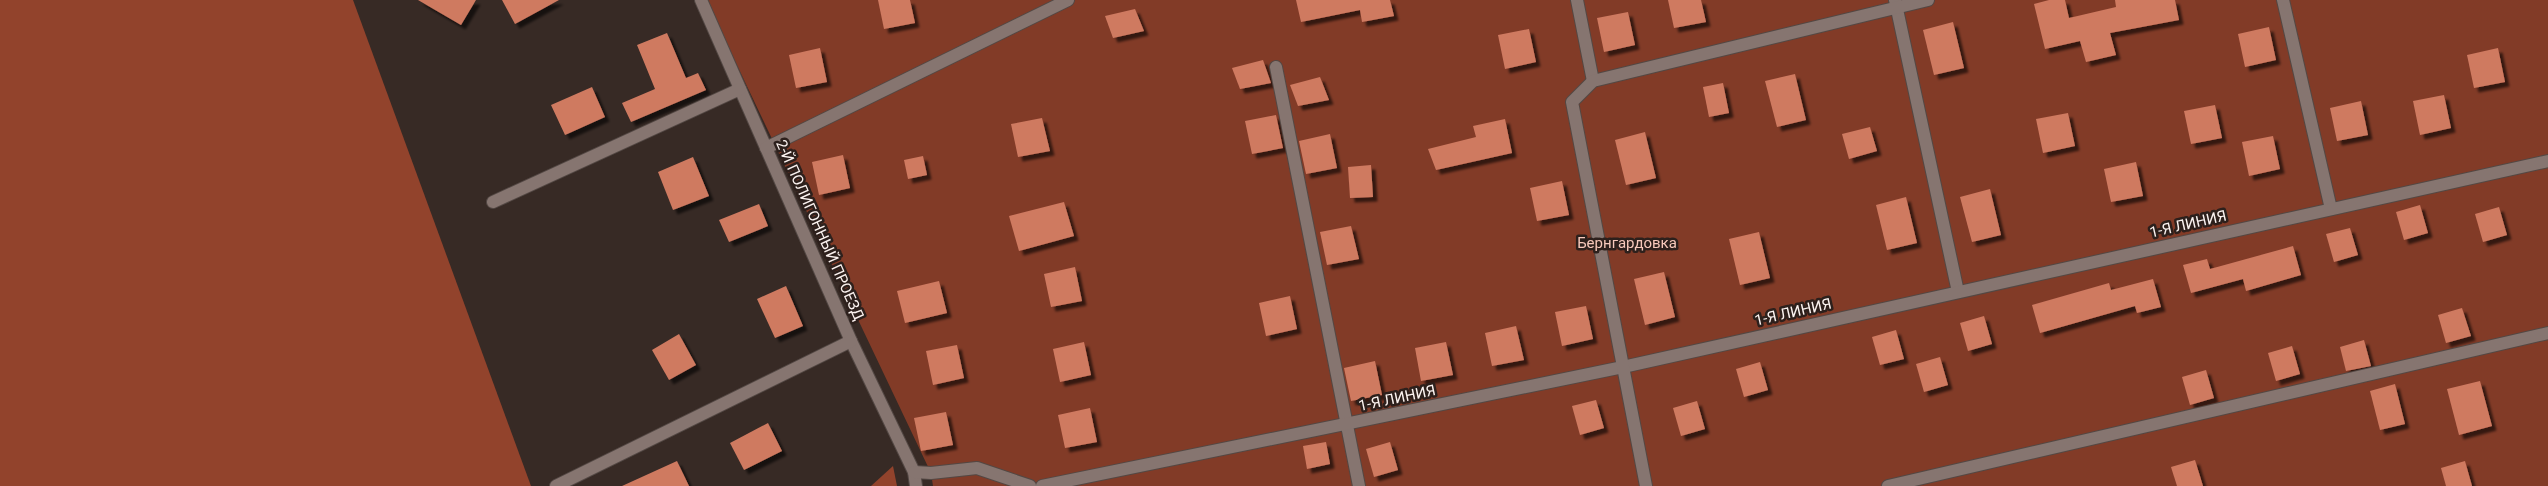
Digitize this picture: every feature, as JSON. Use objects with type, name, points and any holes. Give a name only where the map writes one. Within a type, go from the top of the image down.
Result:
[{"type":"street","name":"2-Й ПОЛИГОННЫЙ ПРОЕЗД","points":[[701,0],[851,340],[914,472],[916,486]]},
{"type":"street","points":[[766,148],[1068,0]]},
{"type":"street","points":[[1577,0],[1593,81]]},
{"type":"street","points":[[1646,486],[1572,102],[1593,81],[1896,3],[1928,0]]},
{"type":"street","points":[[2282,0],[2331,209]]},
{"type":"street","points":[[1896,3],[1958,292]]},
{"type":"street","points":[[1276,67],[1359,486]]},
{"type":"street","points":[[493,202],[740,89]]},
{"type":"street","name":"1-Я ЛИНИЯ","points":[[1042,486],[1623,367],[2548,161]]},
{"type":"street","points":[[1888,486],[2548,332]]},
{"type":"street","points":[[556,486],[851,340]]},
{"type":"street","points":[[914,472],[931,473],[977,468],[1030,486]]},
{"type":"green space","name":"Бернгардовка","points":[[706,0],[2548,0],[2548,486],[933,486],[931,473]]},
{"type":"shaded area","points":[[0,0],[353,0],[531,486],[0,486]]},
{"type":"shaded area","points":[[893,466],[897,486],[871,486]]},
{"type":"building","points":[[418,0],[476,0],[461,25]]},
{"type":"building","points":[[502,0],[559,0],[515,24]]},
{"type":"building","points":[[878,0],[910,0],[915,23],[884,29]]},
{"type":"building","points":[[1296,0],[1390,0],[1394,16],[1362,22],[1360,10],[1301,22]]},
{"type":"building","points":[[1668,0],[1701,0],[1706,22],[1674,28]]},
{"type":"building","points":[[2049,0],[2065,0],[2069,18],[2116,7],[2115,0],[2175,0],[2179,20],[2110,33],[2116,55],[2086,62],[2080,41],[2045,49],[2034,4]]},
{"type":"building","points":[[1135,9],[1144,31],[1113,38],[1105,16]]},
{"type":"building","points":[[1628,12],[1635,45],[1604,52],[1597,18]]},
{"type":"building","points":[[1953,22],[1964,68],[1934,75],[1923,30]]},
{"type":"building","points":[[2269,27],[2276,60],[2245,67],[2238,34]]},
{"type":"building","points":[[1529,29],[1536,62],[1505,69],[1498,35]]},
{"type":"building","points":[[667,33],[686,78],[698,73],[706,90],[631,122],[622,103],[655,89],[637,45]]},
{"type":"building","points":[[820,48],[827,82],[796,88],[789,55]]},
{"type":"building","points":[[2498,48],[2505,82],[2474,88],[2467,55]]},
{"type":"building","points":[[1263,60],[1271,83],[1240,89],[1232,68]]},
{"type":"building","points":[[1795,74],[1806,120],[1777,127],[1765,81]]},
{"type":"building","points":[[1320,77],[1329,100],[1298,106],[1290,85]]},
{"type":"building","points":[[1723,83],[1729,113],[1709,117],[1703,87]]},
{"type":"building","points":[[592,87],[605,117],[565,135],[551,105]]},
{"type":"building","points":[[2444,95],[2451,128],[2420,135],[2413,101]]},
{"type":"building","points":[[2361,101],[2368,135],[2337,141],[2330,108]]},
{"type":"building","points":[[2215,105],[2222,138],[2191,144],[2184,111]]},
{"type":"building","points":[[2068,113],[2075,146],[2043,153],[2036,119]]},
{"type":"building","points":[[1276,115],[1283,148],[1252,154],[1245,121]]},
{"type":"building","points":[[1042,118],[1050,151],[1018,157],[1011,124]]},
{"type":"building","points":[[1505,119],[1512,153],[1436,170],[1428,149],[1476,137],[1473,126]]},
{"type":"building","points":[[1870,127],[1877,151],[1849,159],[1842,134]]},
{"type":"building","points":[[1645,132],[1656,178],[1626,185],[1615,140]]},
{"type":"building","points":[[1330,134],[1337,168],[1306,174],[1299,141]]},
{"type":"building","points":[[2273,136],[2280,169],[2249,176],[2242,142]]},
{"type":"building","points":[[843,155],[850,188],[819,195],[812,162]]},
{"type":"building","points":[[923,156],[927,175],[908,179],[904,160]]},
{"type":"building","points":[[693,157],[709,196],[673,210],[658,172]]},
{"type":"building","points":[[2136,162],[2143,196],[2111,202],[2104,169]]},
{"type":"building","points":[[1371,165],[1373,197],[1350,198],[1348,167]]},
{"type":"building","points":[[1562,181],[1569,215],[1537,221],[1530,188]]},
{"type":"building","points":[[1990,189],[2001,235],[1972,242],[1960,197]]},
{"type":"building","points":[[1906,197],[1917,243],[1887,250],[1876,205]]},
{"type":"building","points":[[1064,202],[1074,236],[1019,251],[1009,216]]},
{"type":"building","points":[[759,204],[768,226],[729,242],[719,220]]},
{"type":"building","points":[[2420,205],[2428,233],[2404,240],[2396,212]]},
{"type":"building","points":[[2499,207],[2507,235],[2483,242],[2475,214]]},
{"type":"building","points":[[1351,226],[1359,259],[1327,265],[1320,232]]},
{"type":"building","points":[[2350,228],[2358,255],[2334,262],[2326,234]]},
{"type":"building","points":[[1759,232],[1770,278],[1740,285],[1729,239]]},
{"type":"building","points":[[2293,246],[2301,275],[2246,291],[2243,279],[2191,293],[2183,265],[2207,259],[2210,269]]},
{"type":"building","points":[[1075,267],[1082,301],[1051,307],[1044,274]]},
{"type":"building","points":[[1664,272],[1675,317],[1645,325],[1634,279]]},
{"type":"building","points":[[2153,279],[2161,307],[2137,313],[2135,306],[2040,333],[2032,305],[2109,283],[2111,290]]},
{"type":"building","points":[[939,281],[947,313],[905,323],[897,291]]},
{"type":"building","points":[[786,286],[803,326],[775,338],[757,299]]},
{"type":"building","points":[[1290,296],[1297,329],[1266,336],[1259,303]]},
{"type":"building","points":[[1586,306],[1593,339],[1562,346],[1555,312]]},
{"type":"building","points":[[2462,308],[2471,336],[2446,343],[2438,315]]},
{"type":"building","points":[[1984,316],[1992,344],[1968,351],[1960,323]]},
{"type":"building","points":[[1516,326],[1524,360],[1492,366],[1485,333]]},
{"type":"building","points":[[1896,330],[1904,359],[1880,365],[1872,337]]},
{"type":"building","points":[[679,334],[696,365],[669,380],[652,350]]},
{"type":"building","points":[[2364,340],[2371,366],[2346,371],[2340,347]]},
{"type":"building","points":[[1084,342],[1091,375],[1060,382],[1053,349]]},
{"type":"building","points":[[1446,342],[1453,375],[1421,381],[1415,348]]},
{"type":"building","points":[[957,345],[964,378],[933,385],[926,351]]},
{"type":"building","points":[[2292,346],[2300,374],[2276,381],[2268,353]]},
{"type":"building","points":[[1940,357],[1948,385],[1924,392],[1916,364]]},
{"type":"building","points":[[1375,361],[1382,395],[1351,401],[1344,368]]},
{"type":"building","points":[[1760,362],[1768,390],[1744,397],[1736,369]]},
{"type":"building","points":[[2206,370],[2214,398],[2190,405],[2182,377]]},
{"type":"building","points":[[2480,381],[2492,426],[2459,435],[2447,389]]},
{"type":"building","points":[[2395,384],[2405,424],[2380,430],[2370,391]]},
{"type":"building","points":[[1596,400],[1604,428],[1580,435],[1572,406]]},
{"type":"building","points":[[1697,401],[1705,429],[1681,436],[1673,408]]},
{"type":"building","points":[[1090,408],[1097,442],[1065,448],[1058,415]]},
{"type":"building","points":[[946,412],[953,445],[921,451],[914,418]]},
{"type":"building","points":[[768,423],[782,451],[744,470],[730,443]]},
{"type":"building","points":[[1326,442],[1330,464],[1307,469],[1303,446]]},
{"type":"building","points":[[1390,442],[1398,470],[1374,477],[1366,449]]},
{"type":"building","points":[[2195,460],[2203,486],[2177,486],[2171,467]]},
{"type":"building","points":[[677,461],[689,486],[622,486]]},
{"type":"building","points":[[2465,461],[2472,486],[2446,486],[2441,468]]}]
